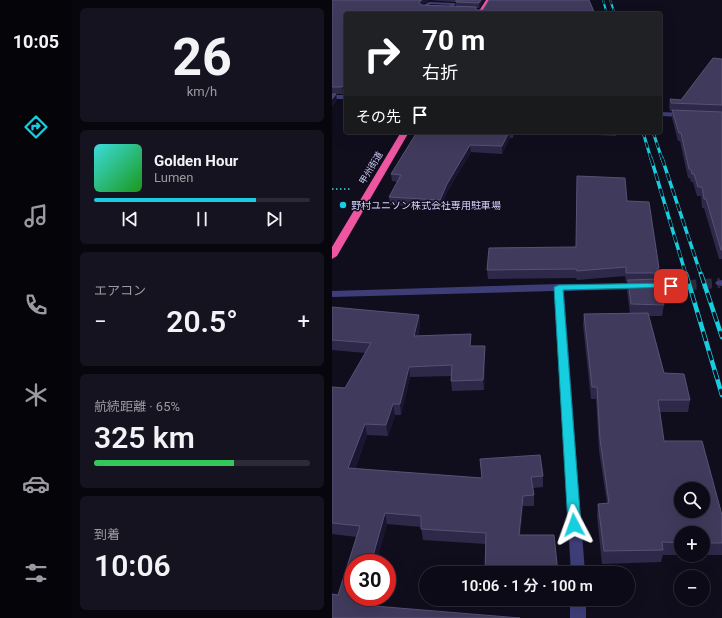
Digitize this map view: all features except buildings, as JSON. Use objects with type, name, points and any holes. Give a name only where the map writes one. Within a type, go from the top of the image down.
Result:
[{"type":"highway","points":[[479,11],[489,0]]},
{"type":"highway","name":"甲州街道","points":[[332,256],[404,134]]},
{"type":"street","points":[[449,9],[454,4],[429,3],[423,8],[430,8],[449,9],[456,9]]},
{"type":"street","points":[[332,96],[344,97]]},
{"type":"street","points":[[662,114],[690,115]]},
{"type":"street","points":[[332,294],[559,287],[671,286]]},
{"type":"street","points":[[559,287],[578,566]]},
{"type":"street","points":[[578,606],[578,618]]},
{"type":"tunnel","points":[[671,286],[720,283]]},
{"type":"railway","points":[[603,0],[606,12]]},
{"type":"railway","points":[[610,0],[614,12]]},
{"type":"railway","points":[[644,134],[651,159]]},
{"type":"railway","points":[[654,134],[662,159]]},
{"type":"railway","points":[[651,158],[686,275]]},
{"type":"railway","points":[[662,158],[701,275]]},
{"type":"railway","points":[[686,274],[722,395]]},
{"type":"railway","points":[[701,274],[722,337]]},
{"type":"place","name":"野村ユニソン株式会社専用駐車場","points":[[343,205]]},
{"type":"route","points":[[574,525],[559,287],[671,286]]}]
